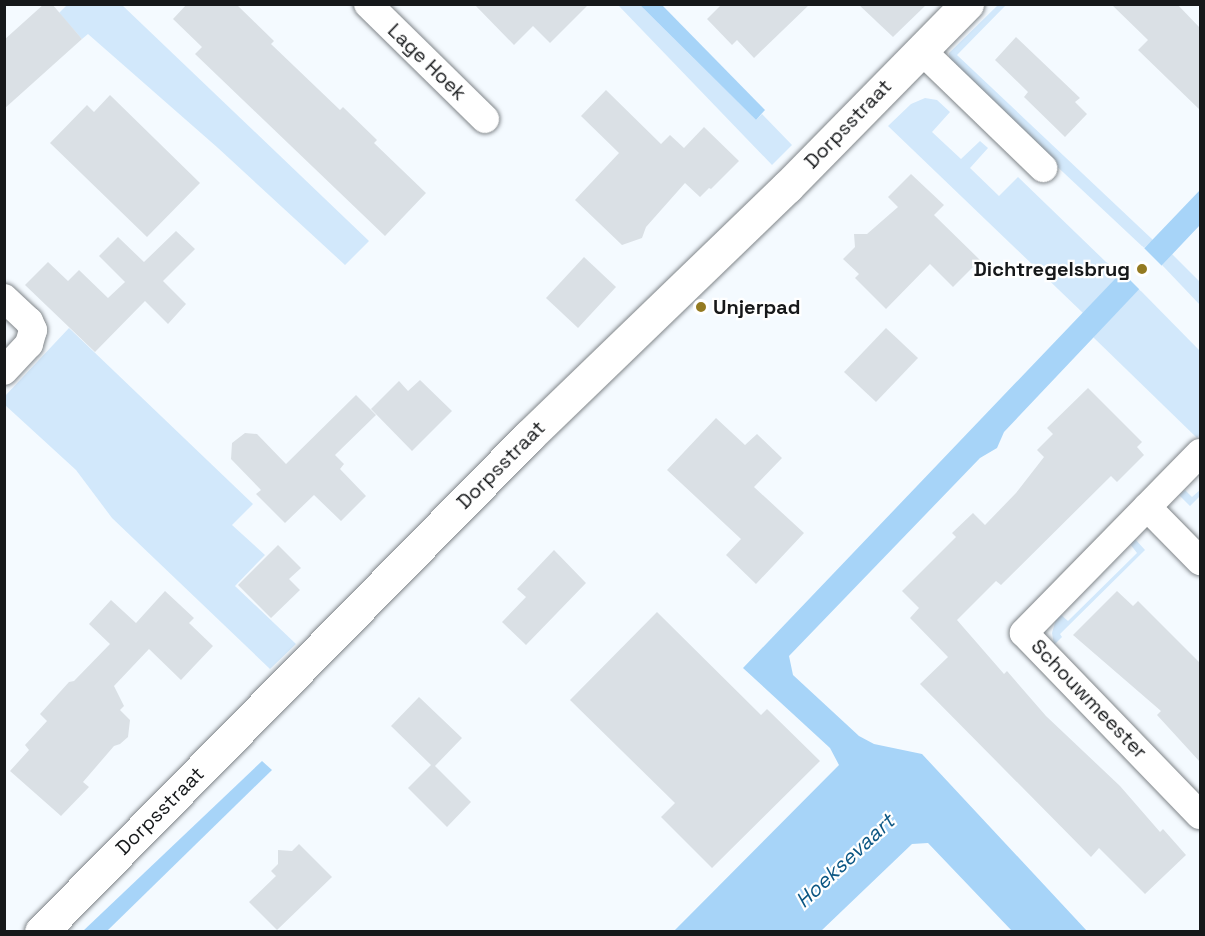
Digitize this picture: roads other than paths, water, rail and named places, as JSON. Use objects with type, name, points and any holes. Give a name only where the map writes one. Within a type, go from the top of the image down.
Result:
[{"type":"street","name":"Lage Hoek","points":[[368,4],[485,119]]},
{"type":"street","name":"Dorpsstraat","points":[[41,932],[530,436],[787,187],[967,4]]},
{"type":"street","points":[[921,50],[1043,168]]},
{"type":"street","points":[[4,298],[29,321],[33,330],[29,344],[4,371]]},
{"type":"street","name":"Schouwmeester","points":[[1200,453],[1024,633],[1200,815]]},
{"type":"street","points":[[1147,507],[1200,561]]},
{"type":"water","points":[[640,5],[662,5],[765,110],[756,120]]},
{"type":"water","name":"Hoeksevaart","points":[[1200,190],[1200,225],[1004,432],[997,448],[980,458],[789,656],[793,675],[859,736],[874,744],[922,754],[1087,931],[1012,931],[928,843],[912,844],[821,931],[673,932],[839,765],[830,748],[743,668]]},
{"type":"water","points":[[262,761],[272,770],[107,931],[83,931]]},
{"type":"place","name":"Dichtregelsbrug","points":[[1142,269]]},
{"type":"place","name":"Unjerpad","points":[[701,307]]}]
